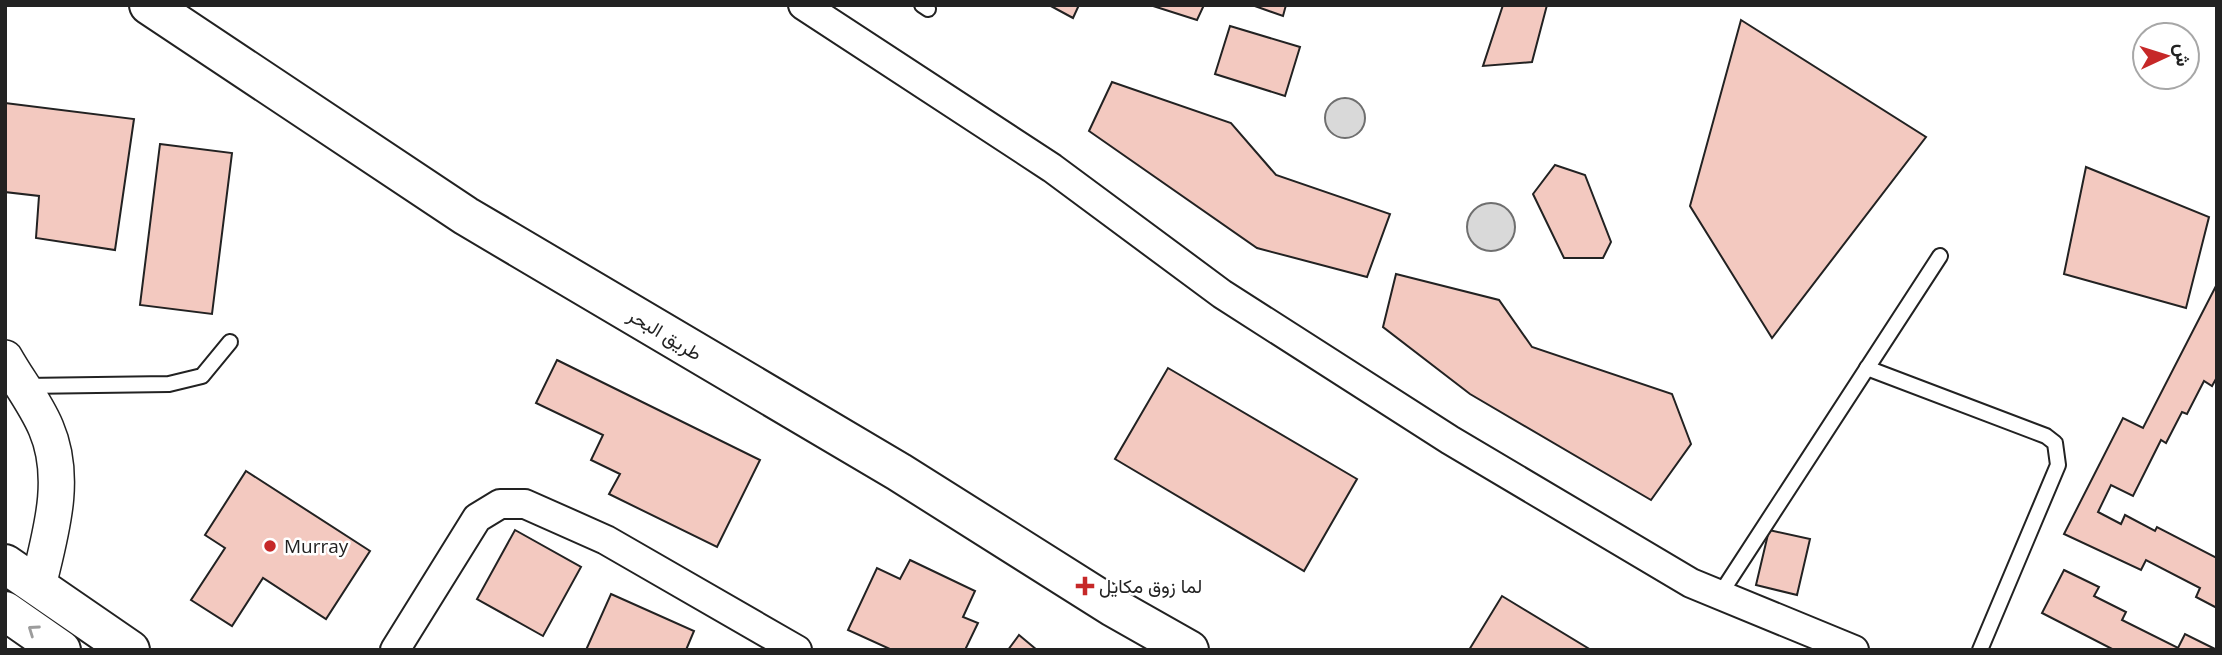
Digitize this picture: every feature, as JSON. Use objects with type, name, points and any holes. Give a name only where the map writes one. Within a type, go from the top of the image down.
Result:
[{"type":"main road","name":"طريق البحر","points":[[149,5],[466,216],[899,472],[1113,607],[1189,650]]},
{"type":"main road","points":[[5,564],[130,650]]},
{"type":"main road","points":[[5,611],[61,650]]},
{"type":"street","points":[[803,5],[1052,167],[1222,293],[1370,389],[1664,568],[1719,596],[1854,650]]},
{"type":"street","points":[[13,372],[46,427],[57,480],[51,528],[38,586]]},
{"type":"street","points":[[395,650],[477,519],[500,505],[525,504],[606,540],[797,650]]},
{"type":"lane","points":[[1719,596],[1940,256]]},
{"type":"lane","points":[[13,372],[180,381],[202,376],[230,342]]},
{"type":"lane","points":[[1867,368],[2046,436],[2055,443],[2059,453],[2058,465],[1980,650]]},
{"type":"shaded area","points":[[1345,98],[1353,99],[1359,104],[1364,110],[1364,126],[1359,132],[1353,137],[1345,138],[1337,137],[1331,132],[1326,126],[1325,118],[1326,110],[1331,104],[1337,99]]},
{"type":"shaded area","points":[[1491,203],[1508,210],[1515,227],[1508,244],[1491,251],[1474,244],[1467,227],[1474,210]]},
{"type":"building","points":[[1049,5],[1079,5],[1073,18]]},
{"type":"building","points":[[1150,5],[1204,5],[1197,20]]},
{"type":"building","points":[[1252,5],[1286,5],[1283,16]]},
{"type":"building","points":[[1503,5],[1547,5],[1532,62],[1483,66]]},
{"type":"building","points":[[1741,20],[1926,137],[1772,338],[1690,206]]},
{"type":"building","points":[[1230,26],[1300,47],[1285,96],[1215,74]]},
{"type":"building","points":[[1112,82],[1231,123],[1276,175],[1390,214],[1367,277],[1257,248],[1089,131]]},
{"type":"building","points":[[5,103],[134,119],[115,250],[36,238],[39,196],[5,192]]},
{"type":"building","points":[[160,144],[232,153],[212,314],[140,305]]},
{"type":"building","points":[[1555,165],[1585,175],[1611,242],[1603,258],[1564,258],[1533,194]]},
{"type":"building","points":[[2086,167],[2209,217],[2186,308],[2064,274]]},
{"type":"building","points":[[1396,274],[1499,300],[1532,347],[1672,394],[1691,444],[1651,500],[1470,394],[1383,327]]},
{"type":"building","points":[[2217,284],[2217,377],[2212,386],[2204,381],[2187,414],[2182,412],[2166,443],[2161,440],[2133,496],[2111,485],[2098,512],[2121,524],[2125,515],[2155,531],[2157,527],[2217,558],[2217,608],[2196,597],[2200,588],[2146,560],[2141,570],[2064,534],[2123,418],[2143,428]]},
{"type":"building","points":[[557,360],[760,460],[717,547],[609,494],[620,474],[591,460],[603,435],[536,403]]},
{"type":"building","points":[[1168,368],[1357,479],[1304,571],[1115,459]]},
{"type":"building","points":[[246,471],[370,551],[326,619],[263,578],[232,626],[191,600],[225,548],[205,535]]},
{"type":"building","points":[[515,530],[581,567],[543,636],[477,599]]},
{"type":"building","points":[[1769,530],[1810,539],[1797,595],[1756,585]]},
{"type":"building","points":[[910,560],[975,591],[963,617],[978,623],[965,650],[892,650],[848,630],[877,568],[900,579]]},
{"type":"building","points":[[2064,570],[2099,587],[2094,596],[2126,612],[2122,620],[2178,648],[2185,634],[2217,650],[2114,650],[2042,613]]},
{"type":"building","points":[[611,594],[694,631],[686,650],[586,650]]},
{"type":"building","points":[[1502,596],[1591,650],[1469,650]]},
{"type":"building","points":[[1019,635],[1037,650],[1008,650]]},
{"type":"place","name":"Murray","points":[[270,546]]},
{"type":"place","name":"لما زوق مكايل","points":[[1085,586]]}]
